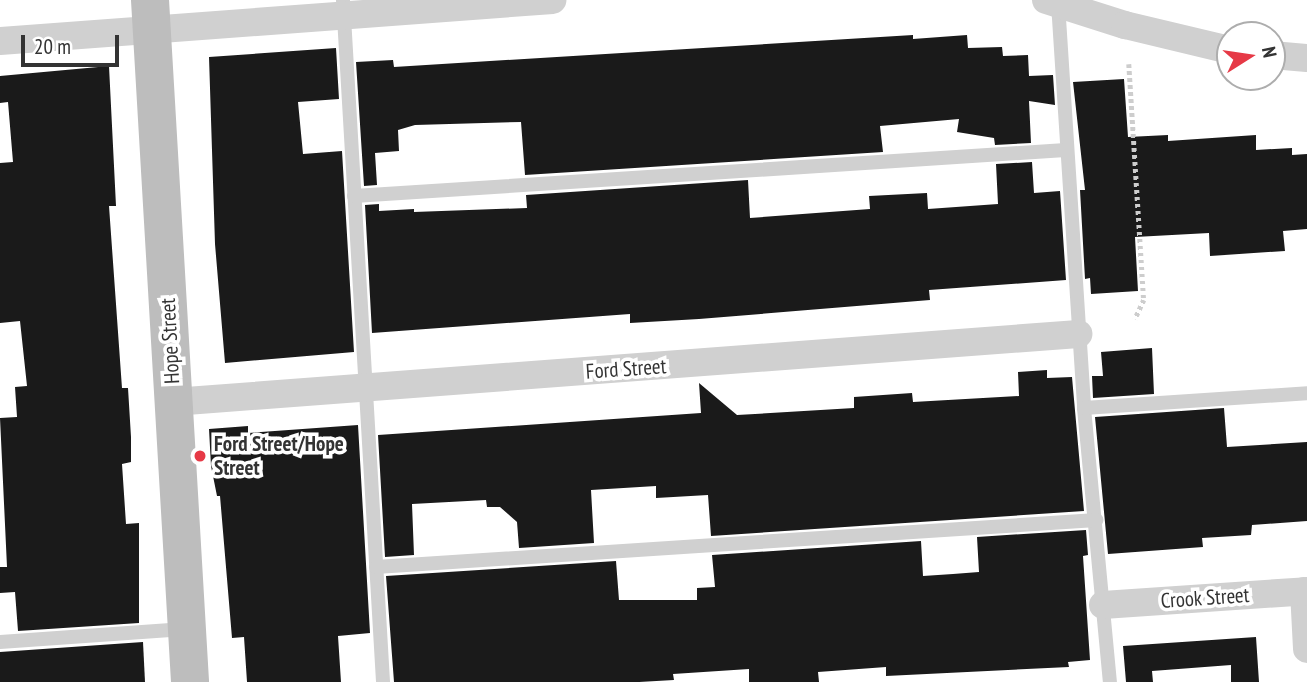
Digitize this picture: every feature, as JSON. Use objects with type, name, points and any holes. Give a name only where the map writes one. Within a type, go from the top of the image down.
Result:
[{"type":"street","points":[[0,41],[152,15],[552,0]]},
{"type":"street","points":[[1052,1],[1125,25],[1216,47]]},
{"type":"street","name":"Hope Street","points":[[152,15],[190,682]]},
{"type":"street","points":[[1286,56],[1307,58]]},
{"type":"street","name":"Ford Street","points":[[173,402],[1078,334]]},
{"type":"street","points":[[1305,591],[1307,649]]},
{"type":"street","name":"Crook Street","points":[[1103,605],[1305,591]]},
{"type":"lane","points":[[1052,1],[1066,150],[1084,408],[1110,682]]},
{"type":"lane","points":[[343,8],[383,682]]},
{"type":"lane","points":[[354,196],[1066,150]]},
{"type":"lane","points":[[1084,408],[1307,393]]},
{"type":"lane","points":[[376,568],[1096,520]]},
{"type":"lane","points":[[0,642],[187,628]]},
{"type":"path","points":[[1129,64],[1143,300],[1135,319]]},
{"type":"building","points":[[913,35],[913,39],[967,35],[968,48],[1002,47],[1003,56],[1028,55],[1029,76],[1053,75],[1055,105],[1029,101],[1031,143],[995,145],[994,138],[957,132],[959,119],[880,126],[883,152],[525,175],[521,122],[415,125],[398,130],[399,151],[375,153],[377,185],[364,186],[356,62],[393,60],[394,67]]},
{"type":"building","points":[[336,48],[339,99],[298,102],[303,154],[342,151],[354,352],[225,363],[215,244],[209,57]]},
{"type":"building","points":[[109,66],[116,206],[109,206],[122,388],[128,388],[131,437],[131,462],[122,464],[126,524],[139,523],[139,623],[18,631],[15,592],[0,593],[0,567],[7,567],[0,418],[17,417],[15,387],[27,386],[20,321],[0,323],[0,163],[13,162],[8,102],[0,103],[0,76]]},
{"type":"building","points":[[1124,79],[1128,137],[1168,135],[1168,141],[1256,135],[1256,150],[1292,148],[1292,155],[1307,154],[1307,229],[1283,231],[1285,251],[1210,256],[1209,233],[1135,237],[1138,291],[1091,294],[1090,278],[1085,279],[1080,190],[1085,190],[1073,82]]},
{"type":"building","points":[[1032,162],[1034,193],[1060,191],[1066,280],[929,290],[930,300],[699,319],[630,323],[630,314],[372,333],[365,205],[379,204],[379,211],[414,209],[414,212],[527,208],[526,195],[748,180],[750,218],[870,209],[869,196],[927,193],[928,209],[998,204],[996,164]]},
{"type":"building","points":[[1152,348],[1154,394],[1093,398],[1092,376],[1103,376],[1101,352]]},
{"type":"building","points":[[1047,370],[1047,378],[1072,377],[1084,511],[711,536],[708,495],[656,498],[656,486],[591,490],[594,543],[519,548],[517,522],[500,507],[487,507],[486,500],[412,504],[414,555],[385,557],[378,435],[701,413],[699,383],[737,415],[854,408],[854,397],[912,393],[913,402],[1019,396],[1018,372]]},
{"type":"building","points":[[1224,408],[1227,447],[1307,442],[1307,521],[1252,525],[1251,535],[1202,538],[1203,547],[1108,554],[1095,417]]},
{"type":"building","points":[[358,425],[370,633],[338,636],[341,682],[247,682],[244,637],[232,638],[220,496],[217,496],[211,466],[209,429],[248,426],[248,433]]},
{"type":"building","points":[[1086,530],[1088,555],[1083,556],[1090,660],[1068,662],[1069,667],[886,676],[886,667],[818,672],[819,682],[749,682],[749,669],[673,674],[674,680],[639,682],[394,682],[386,576],[616,561],[619,600],[697,600],[697,588],[715,587],[712,555],[921,541],[923,576],[953,574],[979,572],[977,537]]},
{"type":"building","points":[[1256,637],[1259,682],[1231,682],[1231,665],[1152,671],[1153,682],[1126,682],[1123,646]]},
{"type":"building","points":[[143,642],[145,682],[0,682],[0,652]]},
{"type":"place","name":"Ford Street/Hope Street","points":[[200,456]]}]
